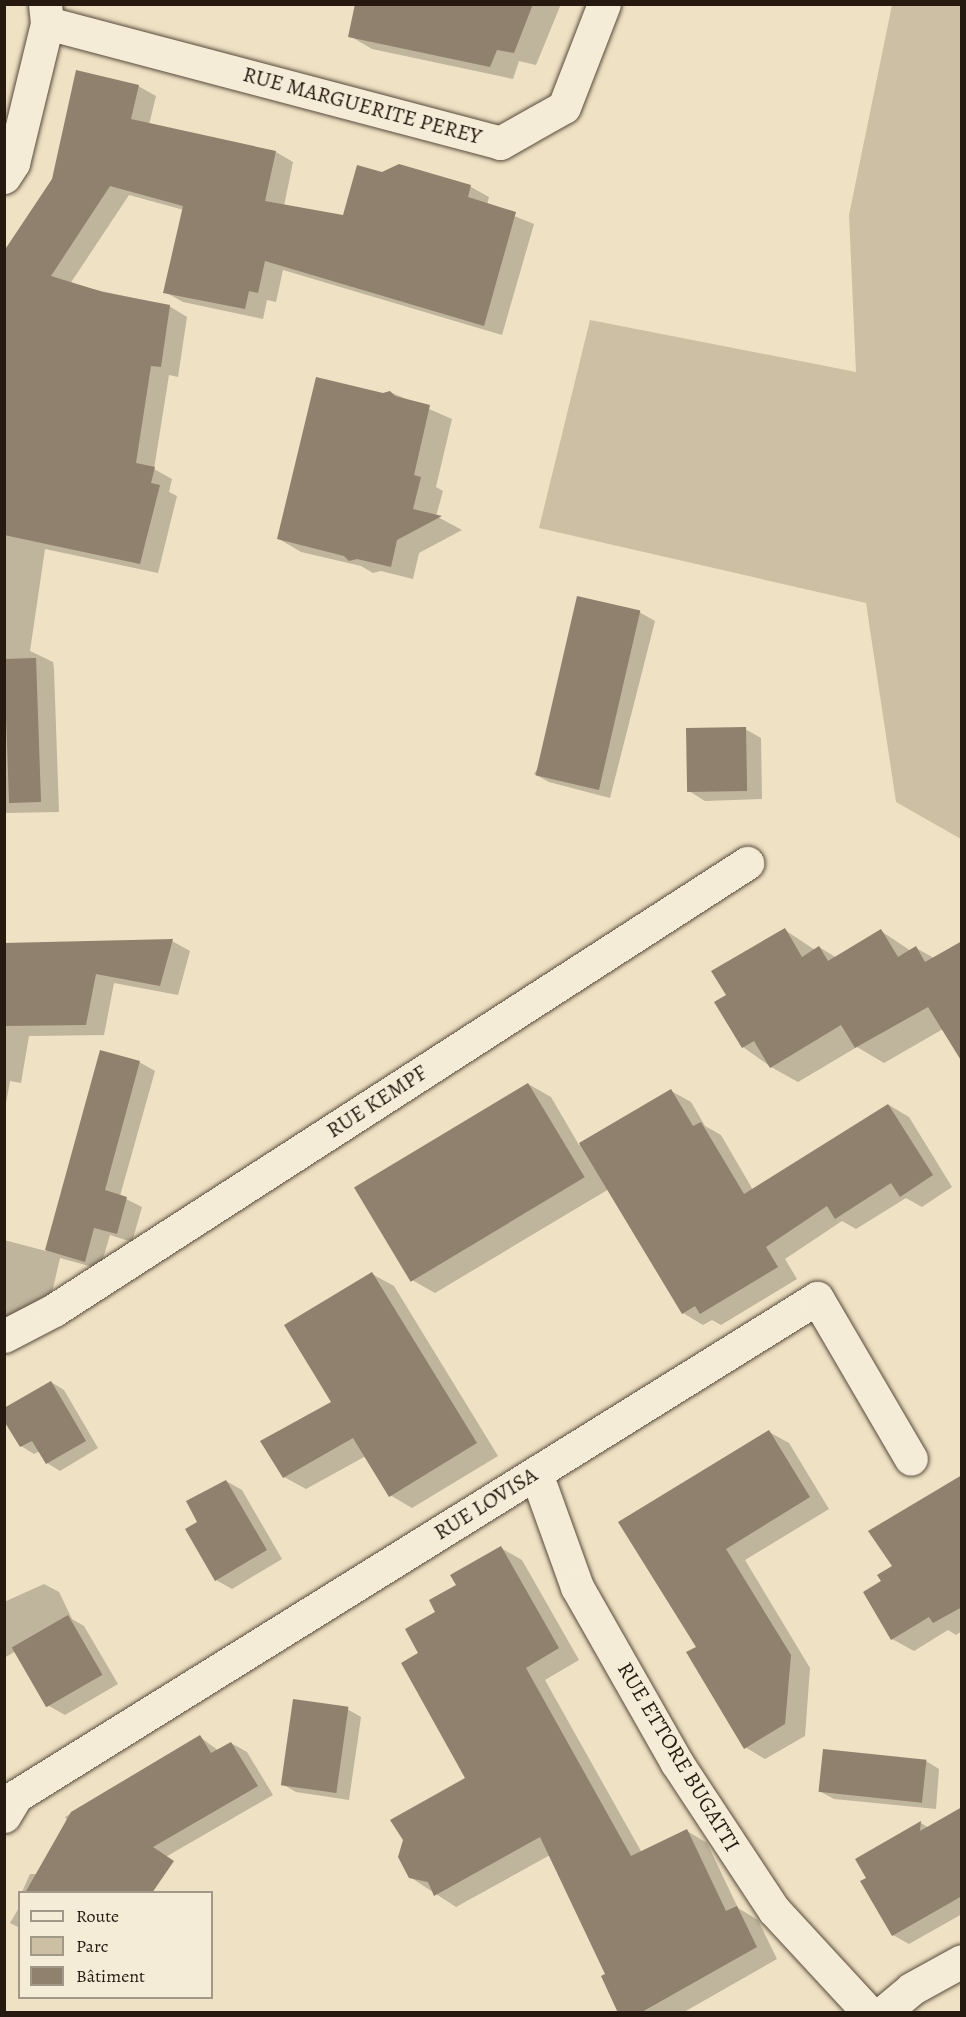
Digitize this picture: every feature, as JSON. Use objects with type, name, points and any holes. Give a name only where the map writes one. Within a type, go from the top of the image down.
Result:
[{"type":"street","name":"RUE MARGUERITE PEREY","points":[[46,14],[500,143],[564,107],[604,4]]},
{"type":"street","points":[[4,177],[14,163],[46,14]]},
{"type":"street","name":"RUE KEMPF","points":[[4,1336],[54,1310],[747,863]]},
{"type":"street","name":"RUE LOVISA","points":[[4,1816],[15,1796],[817,1298],[911,1459]]},
{"type":"street","name":"RUE ETTORE BUGATTI","points":[[536,1473],[577,1587],[677,1763],[774,1910],[868,2013]]},
{"type":"street","points":[[884,2013],[911,1989],[962,1961]]},
{"type":"green space","points":[[892,5],[961,5],[961,839],[896,802],[866,603],[539,528],[590,320],[856,372],[849,215]]},
{"type":"building","points":[[355,4],[533,4],[514,53],[497,50],[490,67],[348,37]]},
{"type":"building","points":[[76,70],[139,85],[131,119],[276,151],[265,201],[343,215],[357,165],[382,172],[399,164],[471,185],[468,197],[516,212],[484,326],[265,261],[258,293],[249,291],[245,309],[163,293],[183,206],[110,186],[51,276],[103,292],[170,305],[161,367],[151,366],[136,463],[155,467],[151,483],[160,485],[140,564],[4,535],[4,251],[52,179]]},
{"type":"building","points":[[316,377],[383,393],[390,391],[395,396],[430,405],[414,475],[421,477],[413,509],[442,516],[397,540],[391,567],[357,559],[349,561],[344,556],[277,539]]},
{"type":"building","points":[[577,596],[640,611],[599,790],[536,775]]},
{"type":"building","points":[[36,658],[41,802],[9,803],[4,659]]},
{"type":"building","points":[[746,727],[747,791],[687,792],[686,728]]},
{"type":"building","points":[[785,928],[802,957],[819,946],[828,961],[881,929],[898,957],[916,946],[925,962],[962,941],[962,1062],[928,1007],[855,1048],[841,1025],[770,1068],[754,1041],[742,1048],[714,1002],[726,995],[711,971]]},
{"type":"building","points":[[173,939],[160,986],[96,974],[86,1025],[4,1026],[4,943]]},
{"type":"building","points":[[100,1050],[140,1061],[105,1190],[127,1197],[117,1234],[94,1228],[85,1262],[45,1250]]},
{"type":"building","points":[[528,1083],[585,1177],[411,1282],[354,1188]]},
{"type":"building","points":[[671,1089],[693,1126],[701,1122],[744,1194],[888,1104],[933,1175],[900,1197],[891,1183],[835,1219],[827,1206],[766,1247],[778,1267],[700,1314],[695,1306],[682,1314],[579,1143]]},
{"type":"building","points":[[372,1272],[477,1443],[389,1497],[353,1438],[283,1478],[260,1441],[331,1402],[284,1325]]},
{"type":"building","points":[[51,1381],[86,1441],[46,1464],[32,1441],[20,1447],[4,1421],[4,1408]]},
{"type":"building","points":[[769,1430],[810,1497],[726,1549],[791,1655],[785,1724],[744,1749],[686,1652],[696,1647],[618,1522]]},
{"type":"building","points":[[962,1475],[962,1607],[933,1623],[929,1617],[891,1640],[863,1592],[881,1581],[877,1575],[892,1566],[868,1531]]},
{"type":"building","points":[[226,1480],[267,1550],[215,1581],[185,1529],[197,1522],[186,1501]]},
{"type":"building","points":[[501,1546],[559,1648],[526,1668],[631,1856],[687,1829],[726,1911],[737,1906],[757,1947],[640,2013],[618,2013],[601,1976],[605,1974],[540,1837],[434,1896],[428,1882],[409,1878],[398,1857],[403,1840],[390,1820],[465,1778],[401,1663],[418,1653],[405,1629],[435,1612],[429,1600],[456,1585],[450,1575]]},
{"type":"building","points":[[68,1615],[102,1675],[46,1707],[12,1648]]},
{"type":"building","points":[[293,1699],[348,1707],[336,1793],[281,1785]]},
{"type":"building","points":[[200,1735],[211,1753],[231,1742],[258,1786],[153,1847],[174,1861],[153,1891],[26,1891],[71,1812]]},
{"type":"building","points":[[823,1749],[926,1760],[922,1803],[819,1792]]},
{"type":"building","points":[[962,1807],[962,1896],[892,1936],[860,1881],[866,1878],[855,1859],[921,1821],[920,1831]]}]
